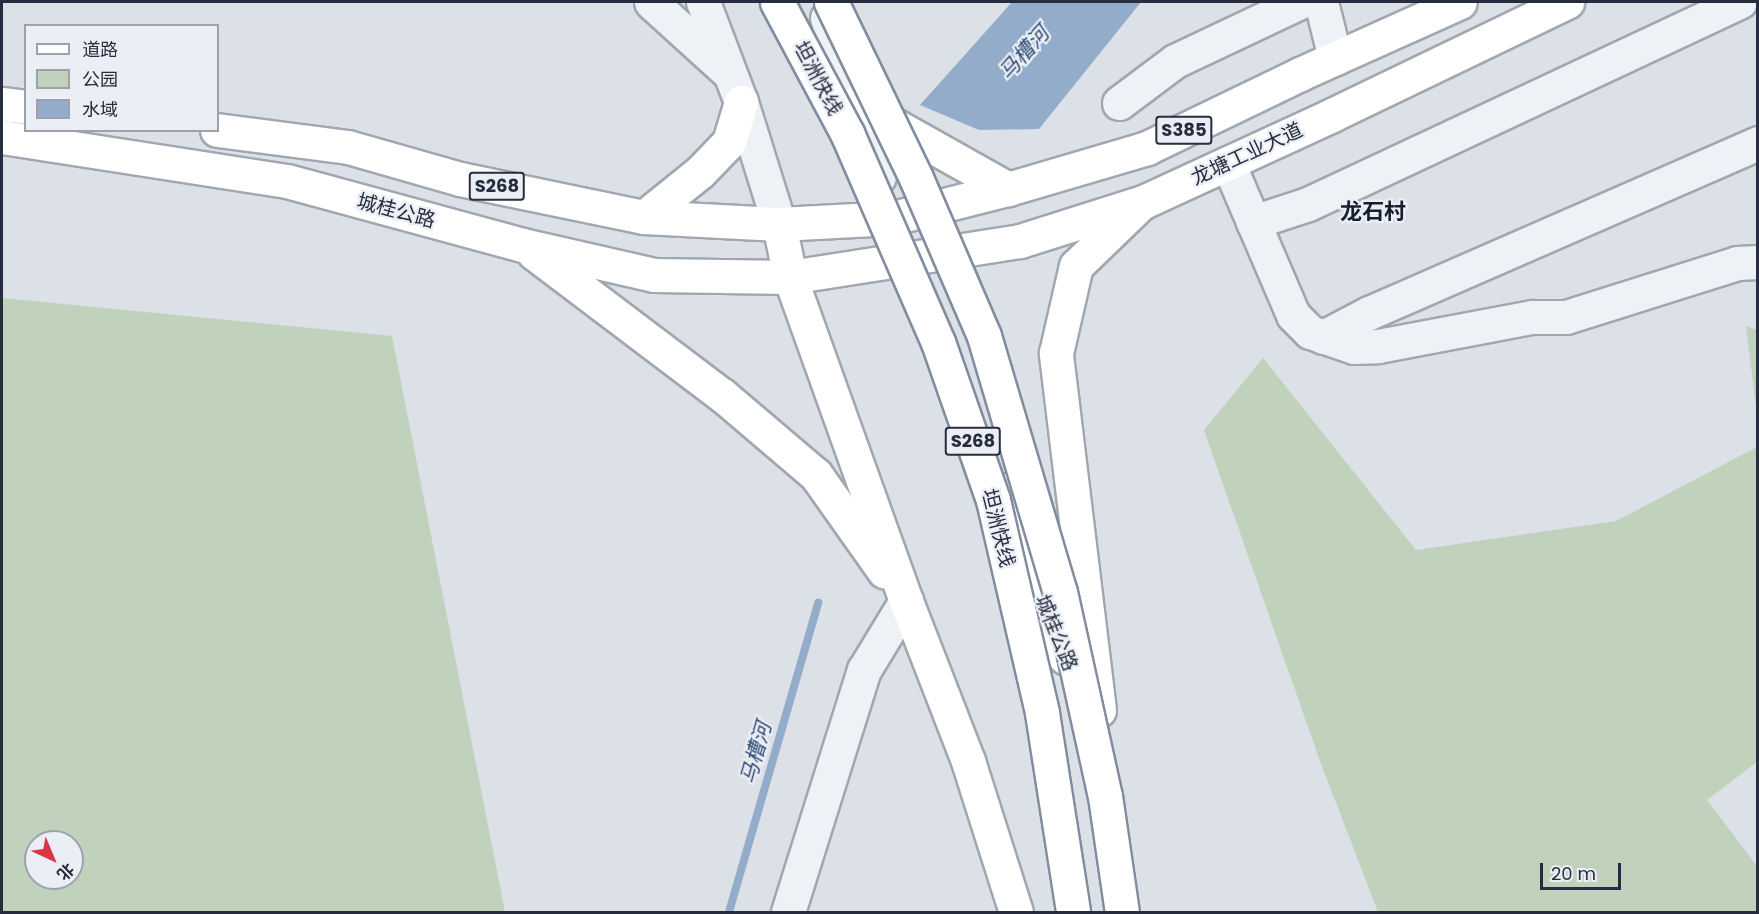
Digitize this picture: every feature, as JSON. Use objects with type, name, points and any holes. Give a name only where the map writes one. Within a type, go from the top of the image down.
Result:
[{"type":"main road","name":"坦洲快线","points":[[777,2],[847,133],[934,331],[993,500],[1042,713],[1073,912]]},
{"type":"main road","name":"坦洲快线","points":[[831,2],[916,178],[984,336],[1060,592],[1105,796],[1122,912]]},
{"type":"main road","name":"S385","points":[[893,218],[1008,189],[1147,148],[1335,58],[1460,2]]},
{"type":"main road","name":"龙塘工业大道","points":[[911,259],[1020,241],[1130,206],[1228,163],[1567,2]]},
{"type":"main road","points":[[644,217],[700,172],[729,142],[736,89]]},
{"type":"main road","points":[[855,103],[1008,189]]},
{"type":"main road","points":[[2,104],[24,106]]},
{"type":"main road","name":"S268","points":[[219,130],[348,147],[460,178],[644,217],[779,224],[893,218]]},
{"type":"main road","name":"城桂公路","points":[[2,137],[287,182],[523,244],[654,275],[790,277],[911,259]]},
{"type":"main road","points":[[1104,753],[1056,353],[1076,266],[1130,206],[1100,189],[1106,160]]},
{"type":"main road","name":"城桂公路","points":[[893,218],[946,337],[1044,606],[1104,753],[1136,912]]},
{"type":"main road","name":"S268","points":[[779,224],[790,277],[906,601],[968,761],[1016,912]]},
{"type":"main road","name":"S268","points":[[523,244],[722,395],[816,475],[906,601]]},
{"type":"street","points":[[651,2],[736,89]]},
{"type":"street","points":[[703,2],[736,89],[779,224]]},
{"type":"street","points":[[821,2],[893,218]]},
{"type":"street","points":[[1119,103],[1174,61],[1300,2]]},
{"type":"street","points":[[1321,2],[1335,58]]},
{"type":"street","points":[[1253,222],[1308,204],[1740,2]]},
{"type":"street","points":[[1323,337],[1369,313],[1758,143]]},
{"type":"street","points":[[1228,163],[1293,315],[1310,332],[1354,346],[1378,346],[1532,317],[1566,317],[1737,263],[1758,262]]},
{"type":"street","points":[[788,912],[864,670],[906,601]]},
{"type":"green space","points":[[2,298],[392,336],[505,912],[2,912]]},
{"type":"green space","points":[[1746,326],[1757,330],[1757,416]]},
{"type":"green space","points":[[1263,358],[1416,550],[1616,521],[1757,447],[1757,762],[1707,800],[1757,866],[1757,912],[1378,912],[1321,764],[1204,430]]},
{"type":"water","points":[[1012,2],[1141,2],[1039,129],[979,130],[920,105]]},
{"type":"waterway","name":"马槽河","points":[[729,912],[818,603]]},
{"type":"district","name":"龙石村","points":[[1373,212]]}]
